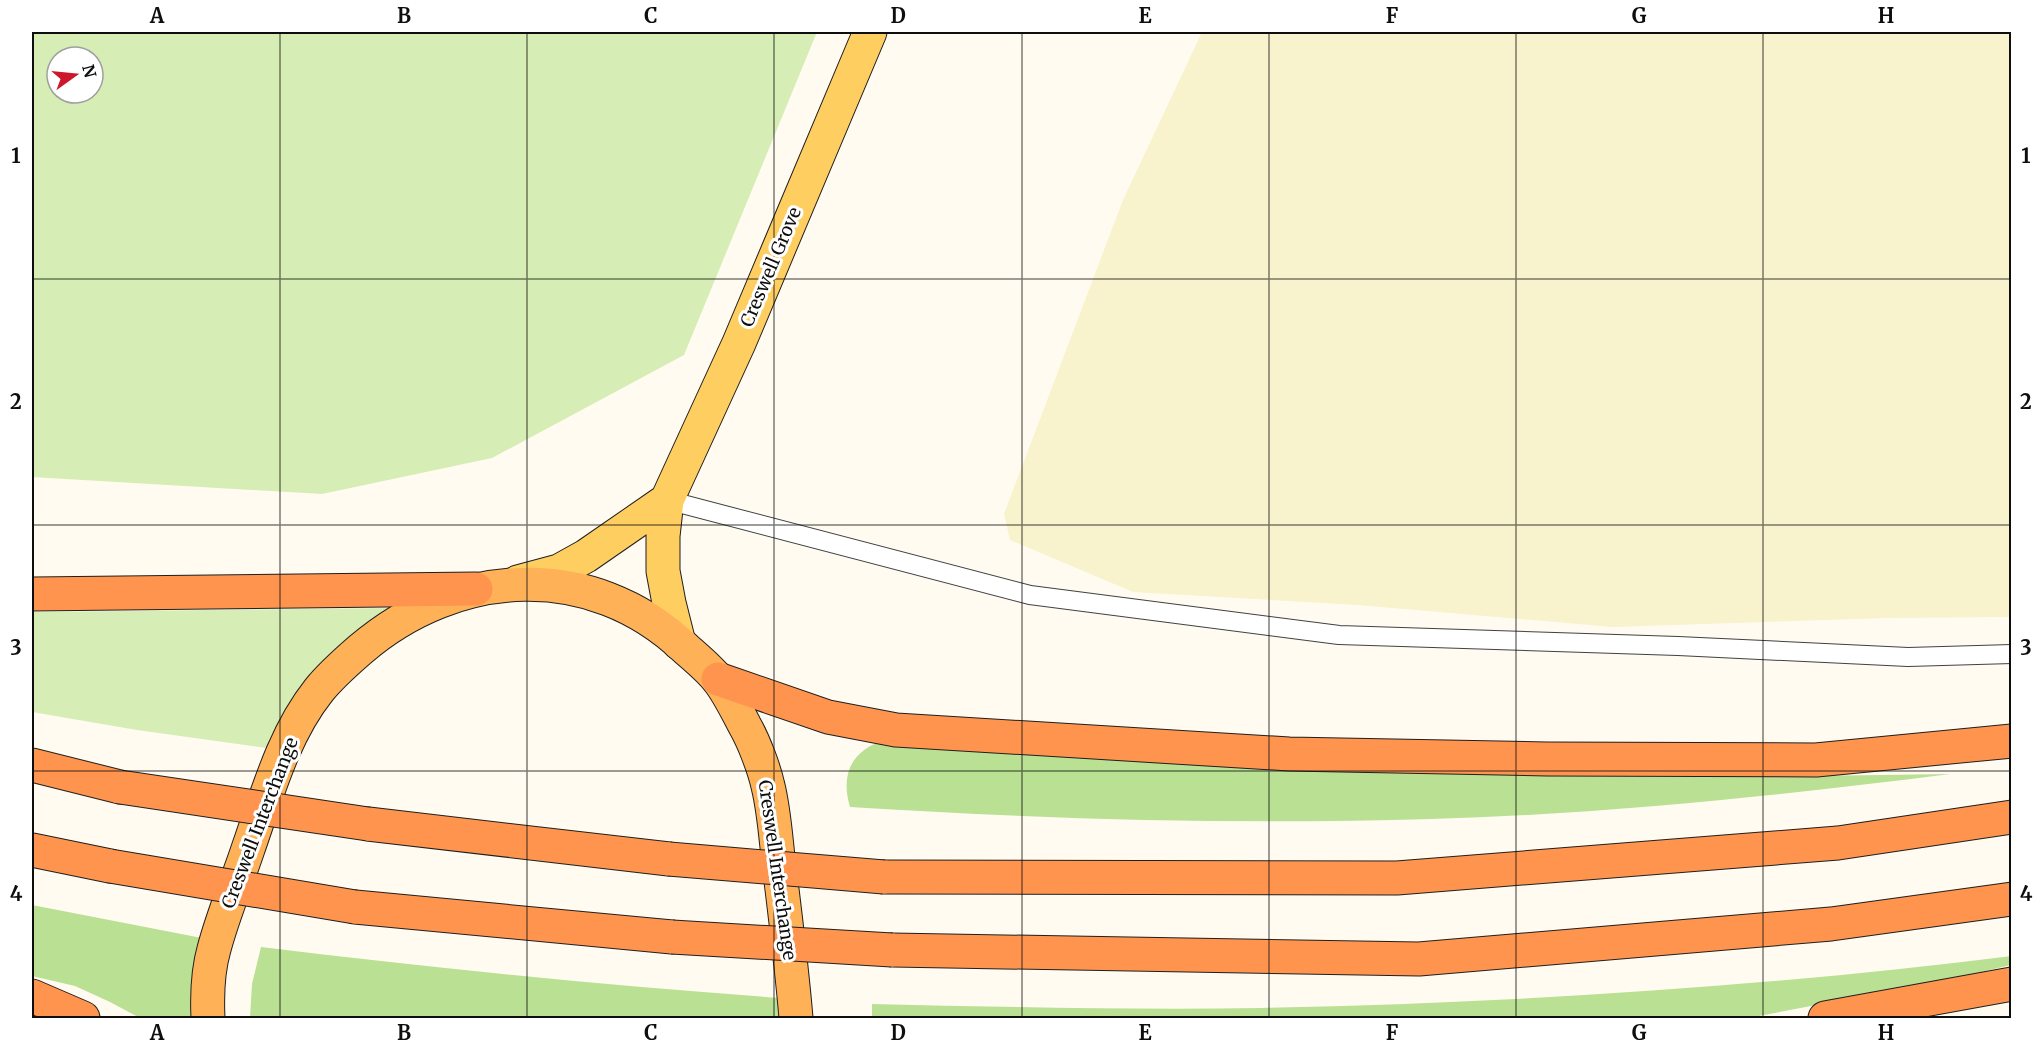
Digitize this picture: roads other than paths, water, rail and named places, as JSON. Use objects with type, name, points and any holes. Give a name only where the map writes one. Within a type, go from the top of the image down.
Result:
[{"type":"highway","name":"Creswell Interchange","points":[[208,1018],[213,951],[280,759],[303,714],[318,691],[339,668],[390,627],[429,605],[476,589],[511,584],[554,586],[591,592],[623,605],[651,621],[718,679],[746,728],[768,785],[796,1018]]},
{"type":"highway","points":[[32,594],[476,589]]},
{"type":"highway","points":[[718,679],[828,717],[896,730],[1290,754],[1558,759],[1816,760],[2012,741]]},
{"type":"highway","points":[[32,765],[120,787],[368,824],[669,859],[884,877],[1397,878],[1838,843],[2012,817]]},
{"type":"highway","points":[[32,849],[110,866],[355,907],[672,937],[892,950],[1419,959],[1831,924],[2012,899]]},
{"type":"highway","points":[[1826,1018],[2012,984]]},
{"type":"highway","points":[[32,996],[82,1018]]},
{"type":"main road","name":"Creswell Grove","points":[[679,643],[663,571],[663,537],[667,500],[739,343],[870,32]]},
{"type":"main road","points":[[511,584],[559,571],[586,556],[667,500]]},
{"type":"lane","points":[[667,500],[1030,595],[1339,635],[1667,645],[1908,657],[2012,654]]}]
